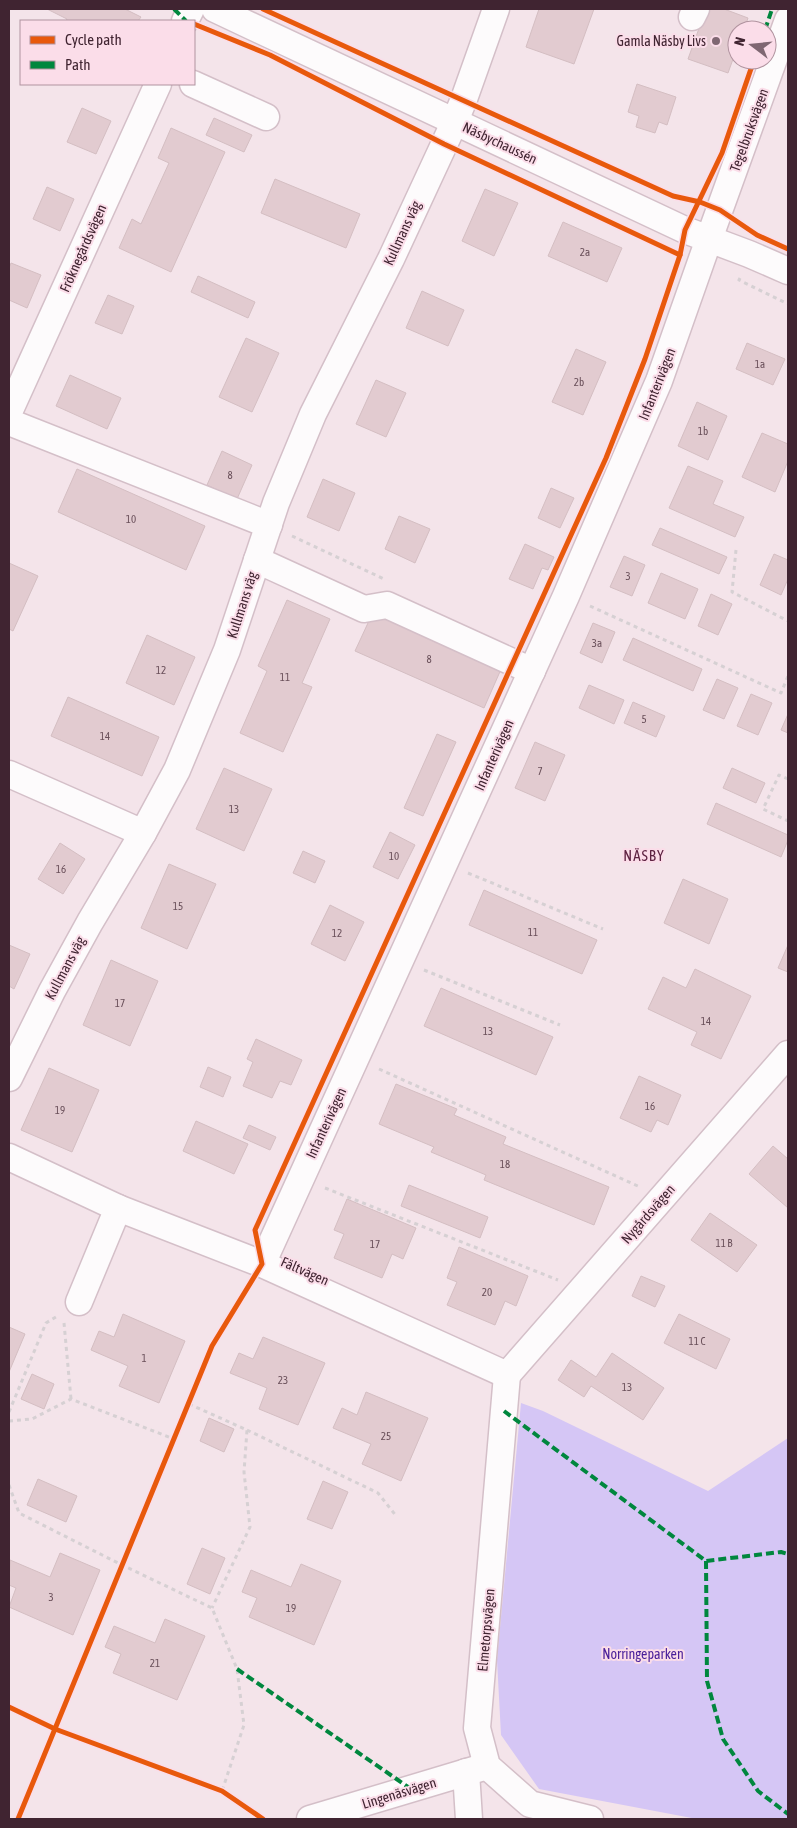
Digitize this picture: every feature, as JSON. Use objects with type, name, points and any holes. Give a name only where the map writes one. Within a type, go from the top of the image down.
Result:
[{"type":"street","name":"Näsbychaussén","points":[[215,9],[676,226],[788,272]]},
{"type":"street","name":"Kullmans väg","points":[[9,1078],[85,930],[177,770],[227,650],[276,503],[312,414],[391,259],[464,100],[496,9]]},
{"type":"street","points":[[774,9],[788,14]]},
{"type":"street","name":"Tegelbruksvägen","points":[[709,239],[788,20]]},
{"type":"street","name":"Fröknegårdsvägen","points":[[9,412],[158,85]]},
{"type":"street","points":[[195,85],[266,116]]},
{"type":"street","name":"Infanterivägen","points":[[262,1264],[566,596],[659,381],[709,239]]},
{"type":"street","points":[[9,422],[269,525]]},
{"type":"street","points":[[257,560],[364,609],[387,605],[532,671]]},
{"type":"street","points":[[9,774],[143,832]]},
{"type":"street","name":"Nygårdsvägen","points":[[508,1375],[788,1054]]},
{"type":"street","name":"Fältvägen","points":[[9,1156],[118,1208],[262,1264],[508,1375]]},
{"type":"street","points":[[79,1302],[118,1208]]},
{"type":"street","name":"Elmetorpsvägen","points":[[469,1819],[477,1769],[477,1728],[508,1375]]},
{"type":"street","points":[[477,1769],[530,1804],[590,1819]]},
{"type":"street","name":"Lingenäsvägen","points":[[310,1819],[477,1769]]},
{"type":"path","points":[[736,550],[732,592],[788,620]]},
{"type":"path","points":[[566,596],[781,693],[788,676]]},
{"type":"path","points":[[788,780],[779,775],[763,809],[788,821]]},
{"type":"path","points":[[444,864],[603,929]]},
{"type":"path","points":[[400,960],[560,1025]]},
{"type":"path","points":[[356,1058],[663,1197]]},
{"type":"path","points":[[301,1178],[582,1290]]},
{"type":"path","points":[[9,1412],[46,1323],[63,1312],[71,1399]]},
{"type":"path","points":[[185,1413],[192,1396]]},
{"type":"path","points":[[9,1421],[32,1419],[71,1399],[174,1439]]},
{"type":"path","points":[[189,1404],[378,1492],[397,1517]]},
{"type":"path","points":[[171,1448],[178,1430]]},
{"type":"path","points":[[212,1608],[250,1527],[244,1472],[247,1430]]},
{"type":"path","points":[[9,1485],[19,1513],[212,1608],[237,1669],[244,1725],[222,1791]]},
{"type":"path","points":[[119,1574],[126,1556]]},
{"type":"path","points":[[212,1788],[222,1791],[230,1797]]},
{"type":"green space","name":"Norringeparken","points":[[521,1403],[543,1411],[708,1491],[788,1438],[788,1819],[697,1819],[539,1789],[501,1735],[497,1660]]},
{"type":"building","points":[[47,9],[125,9],[141,17],[139,20],[67,19]]},
{"type":"building","points":[[539,9],[594,9],[574,64],[526,47]]},
{"type":"building","points":[[706,9],[724,9],[748,18],[747,20],[727,20],[728,73],[688,59]]},
{"type":"building","points":[[637,84],[676,97],[667,125],[659,122],[655,133],[636,127],[639,116],[628,112]]},
{"type":"building","points":[[82,108],[111,121],[96,154],[67,142]]},
{"type":"building","points":[[214,118],[252,135],[244,152],[206,135]]},
{"type":"building","points":[[171,128],[225,152],[171,272],[119,248],[132,219],[141,224],[169,163],[158,158]]},
{"type":"building","points":[[275,179],[360,214],[346,248],[261,213]]},
{"type":"building","points":[[47,187],[74,199],[60,231],[33,219]]},
{"type":"building","points":[[485,189],[518,203],[494,256],[462,241]]},
{"type":"building","points":[[563,222],[622,248],[607,282],[548,256]]},
{"type":"building","points":[[11,263],[41,275],[27,308],[9,300],[9,268]]},
{"type":"building","points":[[198,276],[255,302],[248,318],[191,292]]},
{"type":"building","points":[[422,291],[464,310],[448,346],[406,328]]},
{"type":"building","points":[[108,295],[134,306],[122,334],[95,323]]},
{"type":"building","points":[[246,338],[279,353],[252,412],[219,397]]},
{"type":"building","points":[[747,343],[785,359],[773,385],[736,369]]},
{"type":"building","points":[[576,349],[606,362],[583,415],[552,402]]},
{"type":"building","points":[[70,375],[121,398],[107,429],[56,406]]},
{"type":"building","points":[[376,380],[406,393],[386,437],[356,424]]},
{"type":"building","points":[[697,402],[727,416],[708,460],[678,446]]},
{"type":"building","points":[[762,433],[788,444],[788,461],[775,492],[742,477]]},
{"type":"building","points":[[222,451],[252,465],[237,499],[207,485]]},
{"type":"building","points":[[688,466],[723,481],[713,504],[744,517],[735,537],[669,508]]},
{"type":"building","points":[[77,469],[205,526],[186,570],[58,512]]},
{"type":"building","points":[[323,479],[355,493],[339,531],[307,517]]},
{"type":"building","points":[[551,488],[574,498],[560,528],[538,518]]},
{"type":"building","points":[[399,516],[430,529],[415,563],[385,549]]},
{"type":"building","points":[[660,528],[727,557],[719,574],[652,545]]},
{"type":"building","points":[[525,544],[554,557],[548,570],[542,568],[533,589],[509,579]]},
{"type":"building","points":[[774,554],[788,560],[788,579],[781,595],[760,585]]},
{"type":"building","points":[[624,556],[645,565],[632,596],[610,587]]},
{"type":"building","points":[[9,563],[38,576],[13,631],[9,629]]},
{"type":"building","points":[[661,573],[698,589],[685,619],[648,603]]},
{"type":"building","points":[[711,594],[732,604],[718,635],[698,626]]},
{"type":"building","points":[[287,600],[330,619],[302,683],[312,687],[283,752],[240,733],[267,671],[258,666]]},
{"type":"building","points":[[374,610],[502,667],[484,708],[355,651]]},
{"type":"building","points":[[593,623],[615,632],[602,663],[580,653]]},
{"type":"building","points":[[147,635],[195,657],[174,705],[126,683]]},
{"type":"building","points":[[633,638],[702,669],[693,691],[623,660]]},
{"type":"building","points":[[717,679],[738,688],[724,719],[703,710]]},
{"type":"building","points":[[589,685],[624,700],[614,724],[579,708]]},
{"type":"building","points":[[751,694],[772,703],[758,735],[737,726]]},
{"type":"building","points":[[68,697],[159,737],[142,776],[51,736]]},
{"type":"building","points":[[633,702],[665,716],[656,737],[624,723]]},
{"type":"building","points":[[788,714],[788,733],[781,730]]},
{"type":"building","points":[[437,734],[456,742],[423,816],[404,808]]},
{"type":"building","points":[[535,742],[565,755],[545,801],[515,788]]},
{"type":"building","points":[[224,768],[272,789],[244,851],[196,829]]},
{"type":"building","points":[[732,768],[765,783],[756,803],[723,788]]},
{"type":"building","points":[[716,803],[788,835],[788,840],[781,857],[707,824]]},
{"type":"building","points":[[390,832],[415,845],[398,879],[373,867]]},
{"type":"building","points":[[60,843],[85,859],[63,894],[38,879]]},
{"type":"building","points":[[303,851],[325,861],[315,883],[293,873]]},
{"type":"building","points":[[169,864],[216,884],[187,949],[141,928]]},
{"type":"building","points":[[683,879],[728,899],[709,944],[664,923]]},
{"type":"building","points":[[484,890],[597,940],[582,974],[469,925]]},
{"type":"building","points":[[330,905],[364,922],[345,961],[311,944]]},
{"type":"building","points":[[9,945],[30,954],[14,989],[9,986]]},
{"type":"building","points":[[788,945],[788,972],[778,968]]},
{"type":"building","points":[[111,960],[158,981],[130,1046],[83,1025]]},
{"type":"building","points":[[695,969],[751,996],[721,1059],[691,1045],[697,1032],[648,1009],[663,977],[686,988]]},
{"type":"building","points":[[441,988],[553,1037],[536,1075],[424,1026]]},
{"type":"building","points":[[256,1039],[302,1060],[291,1085],[280,1081],[272,1098],[243,1086],[253,1062],[247,1059]]},
{"type":"building","points":[[208,1067],[231,1077],[223,1097],[200,1087]]},
{"type":"building","points":[[49,1068],[99,1090],[72,1152],[21,1130]]},
{"type":"building","points":[[639,1076],[681,1095],[668,1125],[657,1120],[651,1132],[620,1118]]},
{"type":"building","points":[[396,1084],[457,1109],[454,1115],[506,1137],[503,1144],[609,1187],[594,1225],[484,1180],[486,1175],[431,1152],[434,1147],[379,1124]]},
{"type":"building","points":[[196,1121],[248,1144],[234,1174],[183,1151]]},
{"type":"building","points":[[249,1125],[276,1137],[270,1150],[243,1138]]},
{"type":"building","points":[[773,1146],[788,1159],[788,1208],[749,1174]]},
{"type":"building","points":[[409,1185],[488,1217],[480,1238],[401,1206]]},
{"type":"building","points":[[347,1199],[416,1228],[403,1259],[392,1254],[382,1278],[334,1258],[344,1234],[334,1230]]},
{"type":"building","points":[[710,1213],[757,1245],[737,1272],[691,1240]]},
{"type":"building","points":[[459,1247],[528,1276],[516,1306],[505,1301],[495,1325],[447,1305],[457,1282],[447,1278]]},
{"type":"building","points":[[641,1276],[665,1286],[655,1307],[632,1296]]},
{"type":"building","points":[[123,1314],[185,1341],[159,1403],[119,1386],[128,1366],[91,1350],[99,1331],[114,1337]]},
{"type":"building","points":[[679,1314],[730,1339],[716,1369],[664,1343]]},
{"type":"building","points":[[9,1327],[25,1334],[9,1372]]},
{"type":"building","points":[[263,1337],[325,1363],[298,1425],[259,1409],[267,1388],[230,1373],[239,1353],[253,1359]]},
{"type":"building","points":[[612,1353],[664,1388],[643,1420],[591,1386],[584,1397],[558,1380],[571,1360],[596,1377]]},
{"type":"building","points":[[32,1374],[54,1384],[44,1409],[21,1399]]},
{"type":"building","points":[[366,1392],[428,1418],[401,1481],[362,1464],[371,1444],[333,1428],[342,1408],[357,1415]]},
{"type":"building","points":[[209,1418],[234,1429],[224,1452],[200,1441]]},
{"type":"building","points":[[38,1479],[77,1496],[66,1522],[27,1505]]},
{"type":"building","points":[[323,1481],[348,1492],[332,1529],[307,1519]]},
{"type":"building","points":[[202,1548],[225,1558],[210,1594],[187,1584]]},
{"type":"building","points":[[60,1553],[100,1570],[73,1635],[9,1607],[16,1588],[9,1585],[10,1560],[50,1577]]},
{"type":"building","points":[[301,1564],[341,1581],[314,1645],[249,1617],[257,1598],[242,1592],[251,1570],[291,1587]]},
{"type":"building","points":[[165,1619],[205,1636],[177,1700],[113,1673],[121,1654],[105,1647],[114,1626],[155,1643]]},
{"type":"marked path","points":[[174,9],[185,20]]},
{"type":"marked path","points":[[768,20],[772,9]]},
{"type":"marked path","points":[[504,1411],[706,1561],[781,1552],[788,1554]]},
{"type":"marked path","points":[[706,1561],[707,1681],[723,1739],[758,1791],[788,1814]]},
{"type":"marked path","points":[[237,1669],[411,1789]]},
{"type":"cycle path","points":[[263,9],[673,196],[700,202],[720,210],[757,235],[788,249]]},
{"type":"cycle path","points":[[195,24],[270,55],[444,144],[680,255]]},
{"type":"cycle path","points":[[18,1819],[212,1346],[262,1264],[255,1230],[606,458],[645,359],[680,255],[685,230],[722,153],[751,70]]},
{"type":"cycle path","points":[[9,1707],[55,1729],[222,1791],[263,1819]]},
{"type":"place","name":"Gamla Näsby Livs","points":[[716,41]]},
{"type":"district","name":"NÄSBY","points":[[644,855]]}]
